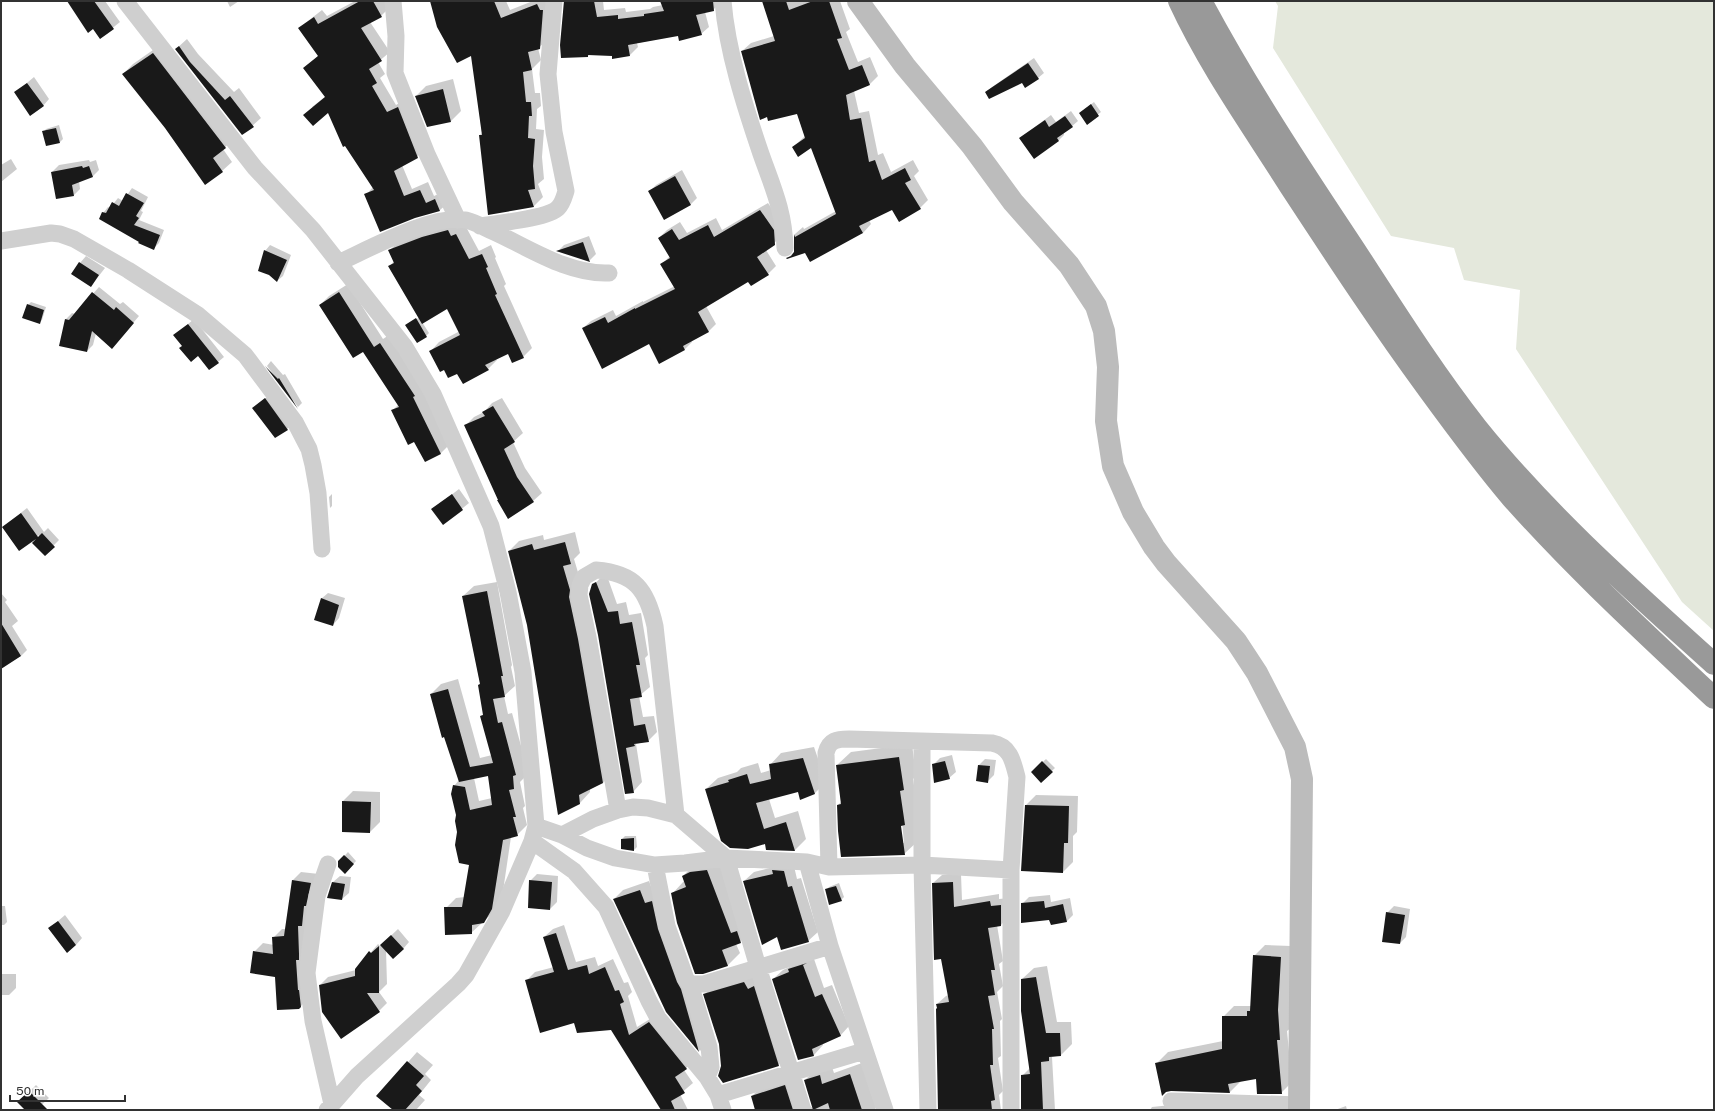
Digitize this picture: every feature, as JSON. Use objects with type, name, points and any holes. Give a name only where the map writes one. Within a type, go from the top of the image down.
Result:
[{"type":"highway","points":[[1179,1],[1210,59],[1322,236],[1387,333],[1472,450],[1512,498],[1614,604],[1714,698]]},
{"type":"highway","points":[[1201,1],[1223,42],[1327,208],[1417,345],[1478,428],[1556,515],[1645,602],[1714,664]]},
{"type":"main road","points":[[858,1],[905,66],[972,146],[1013,202],[1069,265],[1096,306],[1105,338],[1108,367],[1106,421],[1113,466],[1133,512],[1154,547],[1166,563],[1236,640],[1257,673],[1295,747],[1302,780],[1302,947],[1299,1108]]},
{"type":"street","points":[[125,1],[255,168],[313,230],[405,347],[433,394],[491,526],[508,592],[523,672],[534,834],[502,911],[466,975],[357,1076],[329,1107]]},
{"type":"street","points":[[394,1],[396,36],[395,73],[427,154],[458,220]]},
{"type":"street","points":[[480,226],[531,218],[552,212],[564,201],[566,191],[554,132],[548,74],[554,1]]},
{"type":"street","points":[[723,1],[727,30],[742,95],[779,204],[784,230],[785,248]]},
{"type":"street","points":[[338,263],[412,230],[439,222],[466,220],[563,265],[586,272],[609,273]]},
{"type":"street","points":[[1,241],[51,233],[60,234],[74,239],[128,270],[198,315],[245,355],[295,422],[309,449],[318,493],[322,549]]},
{"type":"street","points":[[618,810],[588,637],[579,595],[580,585],[584,578],[596,570],[618,574],[635,583],[640,587],[652,610],[676,815]]},
{"type":"street","points":[[829,867],[826,767],[827,747],[834,740],[992,743],[1000,744],[1008,751],[1014,762],[1017,777],[1011,870],[1011,1110]]},
{"type":"street","points":[[922,742],[922,865],[928,1110]]},
{"type":"street","points":[[562,835],[592,819],[618,810],[633,807],[648,808],[676,815],[726,858],[758,967],[803,1110]]},
{"type":"street","points":[[534,834],[562,835],[587,848],[615,858],[654,865],[726,858],[807,862],[829,867],[922,865],[1011,870]]},
{"type":"street","points":[[534,834],[574,871],[606,907],[648,1001],[658,1018],[707,1077],[721,1103],[791,1073],[864,1051]]},
{"type":"street","points":[[807,862],[830,946],[885,1110]]},
{"type":"street","points":[[328,864],[317,896],[307,973],[313,1021],[329,1107]]},
{"type":"street","points":[[654,865],[667,926],[686,979],[690,984],[709,1048],[711,1067],[707,1077]]},
{"type":"street","points":[[690,984],[704,984],[830,946]]},
{"type":"street","points":[[1171,1101],[1299,1108]]},
{"type":"shaded area","points":[[1275,1],[1714,1],[1714,631],[1682,602],[1516,349],[1520,290],[1464,280],[1454,248],[1391,236],[1273,48],[1278,6]]},
{"type":"building","points":[[67,1],[94,1],[114,29],[100,39],[93,29],[88,33]]},
{"type":"building","points":[[360,1],[373,1],[382,17],[361,28],[382,61],[369,69],[377,83],[372,86],[387,112],[398,107],[418,158],[394,171],[404,196],[420,190],[426,203],[435,199],[440,211],[415,218],[380,232],[364,194],[374,190],[345,146],[343,147],[328,113],[313,126],[303,115],[325,97],[303,68],[318,56],[298,28],[314,17],[318,24]]},
{"type":"building","points":[[430,1],[494,1],[501,18],[537,4],[540,10],[543,10],[540,49],[528,52],[532,70],[523,72],[526,102],[531,102],[532,116],[529,116],[528,138],[535,139],[533,166],[535,189],[528,190],[534,207],[488,215],[479,135],[482,135],[471,56],[457,63],[437,27]]},
{"type":"building","points":[[564,1],[594,1],[597,17],[618,15],[618,19],[644,16],[644,14],[664,11],[660,1],[713,1],[714,11],[696,15],[702,35],[679,41],[678,36],[628,45],[630,56],[612,59],[612,56],[588,55],[588,57],[561,58],[560,45]]},
{"type":"building","points":[[762,1],[786,1],[789,10],[813,1],[829,1],[842,38],[837,39],[849,70],[862,65],[870,85],[846,95],[850,120],[861,118],[869,162],[875,160],[882,180],[905,168],[911,180],[905,183],[921,209],[899,222],[892,210],[859,226],[863,233],[810,262],[805,253],[787,259],[786,258],[791,256],[794,252],[794,234],[795,237],[836,214],[811,148],[798,157],[792,147],[805,138],[797,114],[768,121],[767,117],[760,120],[741,51],[775,41]]},
{"type":"building","points":[[179,46],[190,62],[225,100],[230,96],[254,127],[242,135],[175,49]]},
{"type":"building","points":[[153,53],[226,148],[213,158],[223,172],[205,185],[165,128],[122,74]]},
{"type":"building","points":[[1028,63],[1039,79],[1025,88],[1022,83],[989,99],[985,92]]},
{"type":"building","points":[[27,83],[44,106],[30,116],[14,92]]},
{"type":"building","points":[[443,89],[451,122],[427,127],[415,96]]},
{"type":"building","points":[[1091,104],[1099,116],[1087,125],[1079,113]]},
{"type":"building","points":[[1065,116],[1073,127],[1057,138],[1059,141],[1034,159],[1019,138],[1045,120],[1049,127]]},
{"type":"building","points":[[56,128],[60,143],[46,146],[42,131]]},
{"type":"building","points":[[82,166],[83,168],[89,166],[93,177],[72,185],[74,196],[56,199],[51,172]]},
{"type":"building","points":[[675,176],[691,205],[664,220],[648,191]]},
{"type":"building","points":[[126,193],[144,203],[136,216],[139,218],[134,225],[160,235],[154,250],[138,243],[139,242],[99,219],[102,212],[106,213],[112,202],[119,206]]},
{"type":"building","points":[[760,210],[774,230],[775,245],[757,257],[769,275],[751,286],[748,282],[698,312],[709,332],[683,346],[685,350],[659,364],[649,344],[602,369],[582,328],[605,317],[608,323],[675,289],[660,264],[670,258],[658,238],[672,229],[679,240],[708,225],[714,237]]},
{"type":"building","points":[[448,230],[451,236],[456,234],[469,259],[482,254],[497,294],[495,295],[524,358],[512,363],[508,354],[485,365],[489,370],[463,384],[457,374],[448,378],[444,370],[440,372],[429,351],[460,335],[447,309],[422,324],[388,266],[394,263],[388,250],[422,237]]},
{"type":"building","points":[[583,242],[590,262],[556,251]]},
{"type":"building","points":[[264,250],[287,260],[277,282],[269,275],[258,271]]},
{"type":"building","points":[[79,262],[99,275],[91,287],[71,274]]},
{"type":"building","points":[[92,292],[114,310],[116,307],[134,323],[112,349],[92,331],[87,352],[59,346],[65,319],[69,320]]},
{"type":"building","points":[[339,292],[374,347],[380,343],[415,396],[413,397],[441,454],[425,462],[414,442],[408,445],[391,410],[399,407],[363,352],[353,358],[319,305]]},
{"type":"building","points":[[27,304],[44,310],[40,324],[22,318]]},
{"type":"building","points":[[416,318],[427,337],[417,343],[405,325]]},
{"type":"building","points":[[188,324],[219,363],[209,370],[198,356],[191,362],[179,348],[182,346],[173,335]]},
{"type":"building","points":[[265,366],[278,379],[279,378],[298,409]]},
{"type":"building","points":[[265,398],[288,430],[275,438],[252,408]]},
{"type":"building","points":[[493,406],[515,442],[504,449],[517,477],[534,502],[508,519],[497,500],[464,425],[485,416],[482,412]]},
{"type":"building","points":[[452,494],[463,510],[443,525],[431,509]]},
{"type":"building","points":[[21,513],[38,537],[42,533],[55,547],[45,556],[32,543],[36,539],[19,551],[2,527]]},
{"type":"building","points":[[565,542],[571,564],[563,566],[570,590],[569,597],[578,639],[603,783],[579,795],[580,804],[558,815],[527,625],[508,551],[532,544],[534,550]]},
{"type":"building","points":[[596,582],[608,612],[618,611],[620,624],[632,622],[640,665],[636,665],[642,697],[630,699],[634,726],[645,724],[649,742],[634,744],[635,746],[626,748],[634,793],[625,794],[598,635],[589,594],[592,584]]},
{"type":"building","points":[[487,591],[503,676],[501,676],[505,697],[493,699],[498,723],[502,722],[516,775],[513,776],[514,789],[509,790],[516,817],[513,817],[518,836],[503,840],[492,909],[484,923],[472,925],[472,934],[445,935],[444,907],[462,907],[469,865],[459,863],[455,845],[457,832],[455,821],[456,815],[451,794],[453,785],[465,787],[470,810],[492,805],[488,776],[459,782],[444,737],[442,738],[430,694],[448,689],[470,767],[493,763],[480,716],[483,715],[478,685],[480,684],[462,596]]},
{"type":"building","points":[[321,598],[339,605],[333,626],[314,620]]},
{"type":"building","points":[[1,623],[21,656],[1,669]]},
{"type":"building","points":[[899,757],[904,790],[900,791],[905,825],[901,826],[905,855],[841,857],[837,805],[841,804],[836,765]]},
{"type":"building","points":[[803,758],[815,794],[800,800],[798,792],[756,803],[764,829],[786,822],[795,851],[766,850],[765,844],[748,849],[730,848],[721,841],[705,789],[729,782],[728,780],[747,774],[750,784],[771,779],[769,764]]},
{"type":"building","points":[[945,761],[950,779],[934,783],[932,764]]},
{"type":"building","points":[[1042,761],[1053,772],[1041,783],[1031,772]]},
{"type":"building","points":[[978,765],[990,766],[988,783],[976,781]]},
{"type":"building","points":[[342,801],[371,802],[370,833],[342,832]]},
{"type":"building","points":[[1025,805],[1069,806],[1068,843],[1064,843],[1063,873],[1021,871]]},
{"type":"building","points":[[634,838],[634,851],[621,849],[621,839]]},
{"type":"building","points":[[344,855],[354,864],[345,874],[338,867],[338,861]]},
{"type":"building","points":[[707,870],[731,933],[737,931],[741,943],[722,950],[728,966],[703,974],[695,974],[677,923],[671,893],[686,887],[682,876],[690,872]]},
{"type":"building","points":[[772,870],[784,871],[788,887],[792,886],[809,942],[781,950],[777,937],[762,945],[743,881],[773,874]]},
{"type":"building","points":[[292,880],[311,883],[306,906],[304,906],[302,926],[298,926],[299,960],[296,960],[301,1007],[299,1009],[277,1010],[275,977],[250,973],[253,951],[273,954],[272,937],[284,936]]},
{"type":"building","points":[[529,880],[552,882],[550,910],[528,908]]},
{"type":"building","points":[[332,882],[345,884],[342,900],[327,898]]},
{"type":"building","points":[[953,882],[954,907],[990,901],[991,906],[1001,905],[1001,926],[988,928],[995,970],[991,970],[995,995],[988,996],[994,1029],[992,1029],[993,1065],[990,1065],[995,1100],[991,1101],[992,1110],[938,1110],[936,1004],[949,1002],[941,959],[934,960],[932,883]]},
{"type":"building","points":[[836,886],[842,901],[829,905],[825,889]]},
{"type":"building","points":[[640,890],[645,903],[652,901],[658,929],[677,982],[681,989],[699,1052],[666,1012],[613,899]]},
{"type":"building","points":[[1044,901],[1045,908],[1063,904],[1067,922],[1051,925],[1049,920],[1021,923],[1021,903]]},
{"type":"building","points":[[1386,912],[1405,915],[1400,944],[1382,942]]},
{"type":"building","points":[[58,921],[76,945],[67,953],[48,928]]},
{"type":"building","points":[[556,933],[568,970],[587,965],[589,974],[605,967],[615,991],[619,990],[624,1002],[620,1004],[629,1035],[649,1022],[687,1069],[675,1077],[685,1093],[671,1101],[675,1110],[661,1110],[611,1030],[577,1033],[574,1023],[540,1033],[525,980],[554,972],[543,937]]},
{"type":"building","points":[[391,935],[404,949],[393,959],[380,945]]},
{"type":"building","points":[[379,946],[379,993],[367,993],[380,1012],[341,1039],[322,1012],[319,985],[355,976],[355,969],[369,951],[371,953]]},
{"type":"building","points":[[1253,955],[1281,957],[1278,1010],[1280,1040],[1277,1040],[1282,1094],[1257,1094],[1256,1079],[1228,1084],[1230,1093],[1171,1091],[1166,1092],[1162,1096],[1155,1063],[1222,1049],[1222,1016],[1247,1016],[1247,1011],[1250,1011]]},
{"type":"building","points":[[807,963],[803,965],[815,997],[822,994],[841,1036],[812,1049],[814,1056],[798,1060],[772,979],[789,972],[788,969]]},
{"type":"building","points":[[1036,977],[1046,1033],[1060,1033],[1061,1056],[1049,1057],[1049,1061],[1041,1062],[1043,1110],[1021,1110],[1021,1075],[1030,1074],[1021,1011],[1021,979]]},
{"type":"building","points":[[744,982],[748,989],[754,986],[779,1066],[723,1083],[718,1076],[721,1066],[719,1044],[703,994]]},
{"type":"building","points":[[407,1061],[424,1076],[416,1085],[422,1091],[405,1110],[393,1110],[376,1096]]},
{"type":"building","points":[[850,1074],[862,1110],[830,1110],[828,1103],[813,1110],[804,1080],[820,1075],[822,1084]]},
{"type":"building","points":[[785,1085],[793,1110],[755,1110],[751,1096]]},
{"type":"building","points":[[29,1091],[48,1110],[25,1110],[17,1102]]}]
